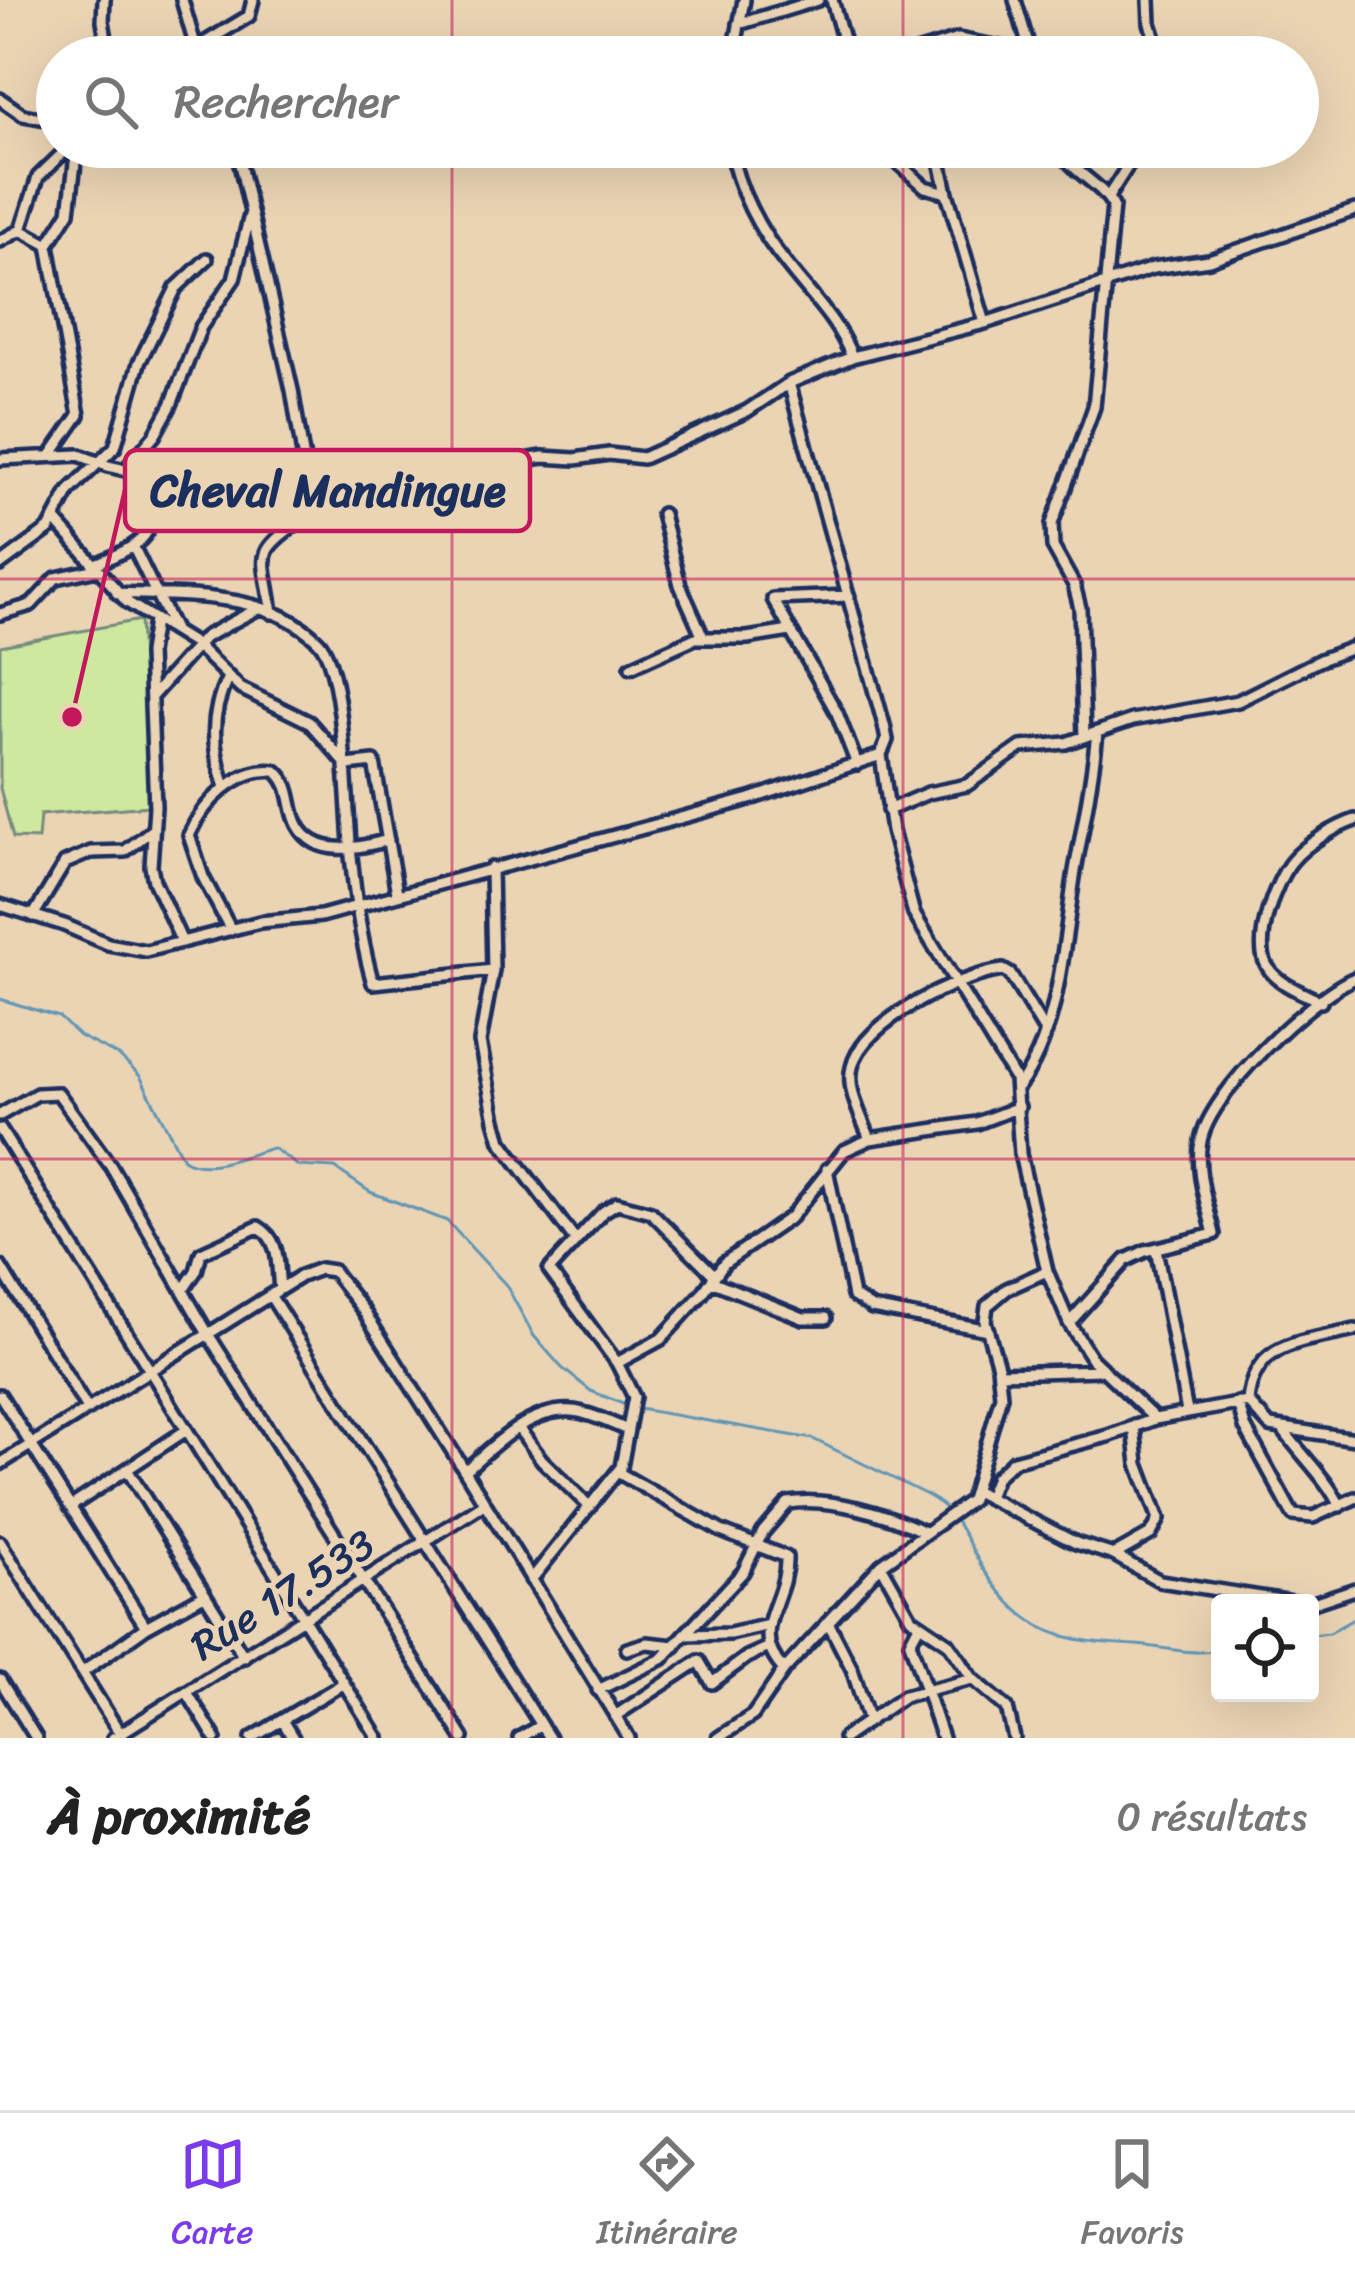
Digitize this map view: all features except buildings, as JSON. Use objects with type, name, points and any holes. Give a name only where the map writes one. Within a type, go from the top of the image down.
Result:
[{"type":"street","points":[[104,0],[106,36]]},
{"type":"street","points":[[182,0],[192,36]]},
{"type":"street","points":[[220,36],[249,16],[253,0]]},
{"type":"street","points":[[737,36],[744,0]]},
{"type":"street","points":[[739,24],[818,0]]},
{"type":"street","points":[[832,0],[842,36]]},
{"type":"street","points":[[1015,0],[1026,36]]},
{"type":"street","points":[[1149,0],[1154,36]]},
{"type":"street","points":[[0,99],[23,116],[36,118]]},
{"type":"street","points":[[0,241],[21,230],[38,177],[48,168]]},
{"type":"street","points":[[51,455],[79,415],[48,245],[69,212],[72,168]]},
{"type":"street","points":[[240,168],[292,390],[308,484],[305,517],[264,551],[272,613]]},
{"type":"street","points":[[735,168],[761,228],[832,318],[852,357]]},
{"type":"street","points":[[903,168],[925,188],[947,193]]},
{"type":"street","points":[[942,168],[985,323]]},
{"type":"street","points":[[1077,168],[1101,186],[1113,212],[1094,407],[1052,524],[1053,547],[1081,608],[1084,737]]},
{"type":"street","points":[[1108,197],[1127,168]]},
{"type":"street","points":[[0,459],[79,454],[200,488],[308,484],[368,501],[488,466],[543,457],[610,454],[643,458],[747,411],[788,383],[852,357],[985,323],[1153,268],[1209,260],[1355,209]]},
{"type":"street","points":[[125,470],[154,436],[201,327],[234,279],[250,213]]},
{"type":"street","points":[[21,230],[48,245]]},
{"type":"street","points":[[0,565],[39,539],[56,521],[69,491],[121,434],[139,363],[176,288],[207,259]]},
{"type":"street","points":[[788,383],[887,740],[881,755],[888,809],[914,914],[1017,1087],[1020,1154],[1047,1271],[1069,1323],[1101,1370],[1155,1419]]},
{"type":"street","points":[[0,614],[31,605],[56,578],[95,567],[134,548],[153,523],[157,478]]},
{"type":"street","points":[[662,514],[680,585],[704,637]]},
{"type":"street","points":[[56,521],[117,593],[196,645],[240,688],[310,722],[347,765]]},
{"type":"street","points":[[134,548],[175,632]]},
{"type":"street","points":[[117,593],[230,601],[259,608],[302,628],[325,648],[347,765],[350,850],[373,983],[493,970]]},
{"type":"street","points":[[848,596],[773,599],[837,713],[857,764]]},
{"type":"street","points":[[151,698],[218,626],[259,608]]},
{"type":"street","points":[[154,621],[149,653],[154,881],[182,942]]},
{"type":"street","points":[[631,667],[704,637],[747,638],[790,631]]},
{"type":"street","points":[[888,809],[928,793],[967,785],[1021,747],[1066,743],[1166,712],[1238,701],[1320,659],[1355,647]]},
{"type":"street","points":[[226,787],[212,740],[216,709],[228,677]]},
{"type":"street","points":[[1017,1087],[1046,1033],[1097,732]]},
{"type":"street","points":[[0,905],[132,950],[160,949],[260,922],[321,916],[750,799],[881,755]]},
{"type":"street","points":[[347,765],[370,760],[376,764],[397,893]]},
{"type":"street","points":[[231,930],[203,877],[189,835],[226,787],[261,771],[276,771],[290,790],[297,824],[304,832],[327,846],[350,850],[388,840]]},
{"type":"street","points":[[1321,1002],[1269,971],[1262,950],[1264,925],[1269,904],[1291,862],[1334,829],[1355,820]]},
{"type":"street","points":[[33,916],[65,863],[91,852],[125,851],[152,830]]},
{"type":"street","points":[[491,868],[493,970],[480,1042],[498,1131],[575,1240]]},
{"type":"street","points":[[870,1139],[850,1082],[853,1062],[875,1033],[909,1007],[958,982],[1007,971],[1046,1033]]},
{"type":"street","points":[[1069,1323],[1126,1260],[1214,1234],[1200,1174],[1203,1132],[1253,1060],[1333,990],[1355,978]]},
{"type":"street","points":[[0,1114],[38,1094],[58,1093],[110,1165],[208,1334],[463,1738]]},
{"type":"street","points":[[617,1363],[661,1339],[724,1263],[791,1217],[844,1151],[870,1139],[977,1123],[1019,1107]]},
{"type":"street","points":[[0,1130],[378,1738]]},
{"type":"street","points":[[827,1168],[853,1296],[872,1308],[988,1330]]},
{"type":"street","points":[[531,1580],[619,1472],[634,1412],[634,1397],[617,1363],[549,1270],[611,1205],[624,1203],[651,1212],[712,1278],[803,1318],[826,1318]]},
{"type":"street","points":[[183,1290],[201,1253],[258,1227],[271,1237],[276,1248],[275,1292],[549,1738]]},
{"type":"street","points":[[1156,1249],[1187,1412]]},
{"type":"street","points":[[0,1266],[87,1409]]},
{"type":"street","points":[[0,1465],[311,1270],[333,1271],[363,1310],[629,1738]]},
{"type":"street","points":[[718,1738],[746,1722],[784,1670],[881,1565],[962,1509],[975,1491],[999,1406],[1000,1373],[985,1314],[992,1298],[1047,1271]]},
{"type":"street","points":[[1355,1330],[1274,1351],[1254,1368],[1243,1402],[1245,1426],[1292,1515],[1309,1518],[1355,1498]]},
{"type":"street","points":[[1000,1373],[1101,1370]]},
{"type":"street","points":[[0,1394],[146,1628]]},
{"type":"street","points":[[988,1497],[996,1477],[1013,1461],[1155,1419],[1243,1402]]},
{"type":"street","points":[[1243,1402],[1261,1420],[1284,1431],[1355,1439]]},
{"type":"street","points":[[465,1471],[518,1429],[550,1414],[574,1411],[628,1430]]},
{"type":"street","points":[[1114,1555],[1121,1547],[1146,1538],[1160,1519],[1140,1470],[1134,1426]]},
{"type":"street","points":[[518,1429],[590,1507]]},
{"type":"street","points":[[70,1507],[185,1431]]},
{"type":"street","points":[[1284,1431],[1327,1482],[1340,1507]]},
{"type":"street","points":[[128,1471],[244,1657]]},
{"type":"street","points":[[619,1472],[721,1531],[783,1554],[782,1592],[769,1625],[767,1648],[784,1670]]},
{"type":"street","points":[[975,1491],[1160,1581],[1242,1594]]},
{"type":"street","points":[[598,1690],[655,1665],[743,1572],[782,1508],[793,1501],[876,1513],[924,1532]]},
{"type":"street","name":"Rue 17.533","points":[[119,1736],[484,1504]]},
{"type":"street","points":[[0,1543],[119,1736]]},
{"type":"street","points":[[881,1565],[910,1618],[948,1643],[973,1679],[1007,1708],[1014,1738]]},
{"type":"street","points":[[1319,1601],[1355,1589]]},
{"type":"street","points":[[83,1672],[204,1594]]},
{"type":"street","points":[[829,1624],[852,1670],[869,1721]]},
{"type":"street","points":[[684,1635],[730,1634],[769,1625]]},
{"type":"street","points":[[919,1625],[910,1642],[942,1738]]},
{"type":"street","points":[[627,1649],[647,1642],[674,1646]]},
{"type":"street","points":[[615,1716],[699,1661],[712,1683],[767,1648]]},
{"type":"street","points":[[844,1738],[904,1696],[973,1679]]},
{"type":"street","points":[[0,1680],[36,1738]]},
{"type":"street","points":[[251,1738],[344,1683]]},
{"type":"street","points":[[187,1693],[215,1738]]},
{"type":"street","points":[[282,1720],[293,1738]]},
{"type":"street","points":[[519,1738],[541,1725]]},
{"type":"green space","points":[[140,620],[149,806],[40,815],[38,839],[13,838],[0,788],[0,646]]},
{"type":"waterway","points":[[0,999],[59,1017],[79,1036],[119,1056],[140,1076],[183,1159],[215,1164],[273,1148],[298,1166],[335,1168],[370,1192],[447,1221],[506,1285],[534,1336],[591,1391],[633,1408],[813,1439],[929,1496],[955,1520],[1000,1592],[1049,1631],[1087,1641],[1211,1652]]},
{"type":"waterway","points":[[1319,1634],[1355,1618]]},
{"type":"place","name":"Cheval Mandingue","points":[[72,717]]}]
